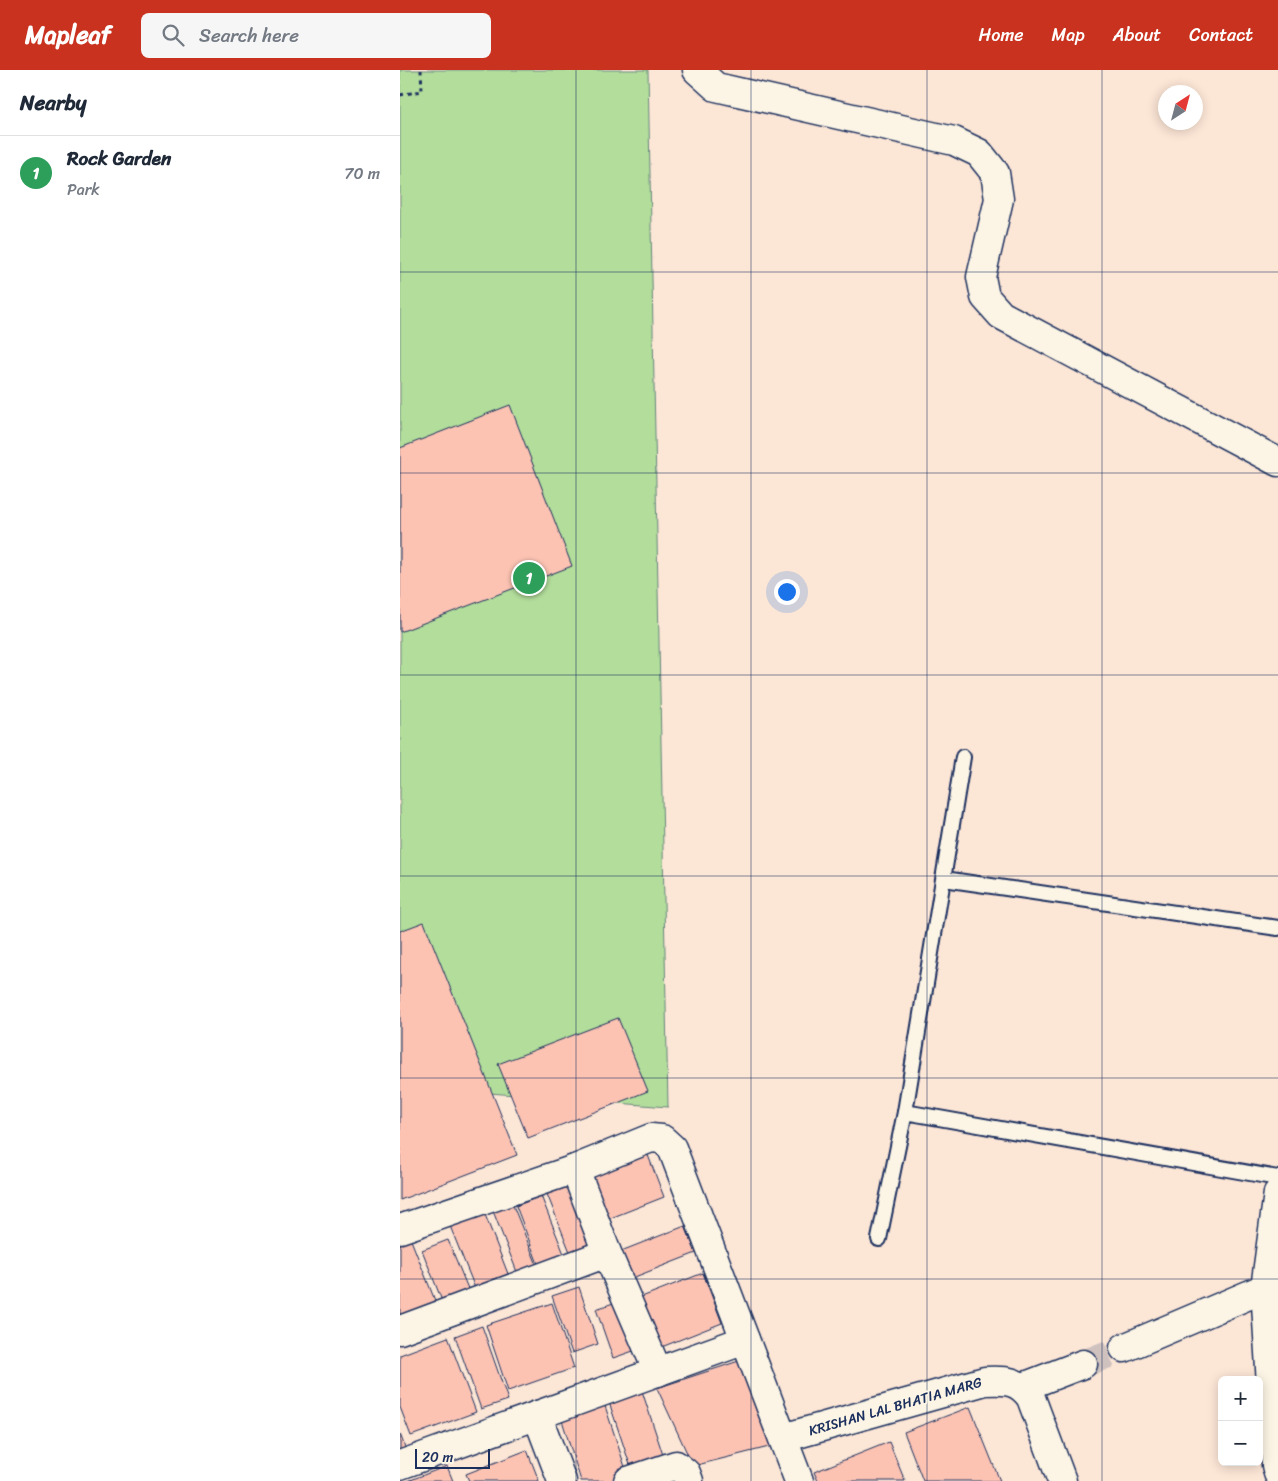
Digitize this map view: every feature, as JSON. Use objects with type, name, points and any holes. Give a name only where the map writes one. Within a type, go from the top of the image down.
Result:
[{"type":"street","points":[[697,70],[716,87],[954,141],[979,153],[995,173],[999,199],[981,277],[985,298],[1001,315],[1278,462]]},
{"type":"street","points":[[400,1229],[575,1168],[651,1138],[662,1139],[672,1148],[799,1481]]},
{"type":"street","points":[[575,1168],[607,1252],[658,1372]]},
{"type":"street","points":[[1278,1193],[1265,1288],[1278,1473]]},
{"type":"street","points":[[400,1330],[607,1252]]},
{"type":"street","points":[[1124,1348],[1265,1288]]},
{"type":"street","points":[[400,1465],[744,1340]]},
{"type":"street","points":[[1062,1481],[1039,1418],[1023,1387],[1083,1364]]},
{"type":"street","name":"KRISHAN LAL BHATIA MARG","points":[[783,1438],[986,1380],[1007,1380],[1023,1387]]},
{"type":"street","points":[[538,1415],[562,1481]]},
{"type":"street","points":[[628,1481],[676,1465],[686,1473],[688,1481]]},
{"type":"lane","points":[[879,1239],[905,1112],[963,757]]},
{"type":"lane","points":[[944,879],[1278,928]]},
{"type":"lane","points":[[905,1112],[1278,1178]]},
{"type":"path","points":[[400,95],[422,91],[421,70]]},
{"type":"green space","points":[[400,70],[648,70],[668,1107],[400,1086]]},
{"type":"building","points":[[510,405],[572,566],[400,632],[400,448]]},
{"type":"building","points":[[424,922],[517,1155],[400,1200],[400,931]]},
{"type":"building","points":[[618,1018],[648,1091],[528,1138],[498,1064]]},
{"type":"building","points":[[646,1150],[664,1197],[603,1221],[585,1174]]},
{"type":"building","points":[[575,1183],[598,1241],[570,1252],[547,1194]]},
{"type":"building","points":[[541,1196],[566,1259],[540,1269],[516,1206]]},
{"type":"building","points":[[512,1203],[539,1270],[519,1277],[493,1211]]},
{"type":"building","points":[[484,1212],[510,1279],[477,1293],[450,1226]]},
{"type":"building","points":[[685,1226],[696,1253],[627,1280],[616,1253]]},
{"type":"building","points":[[411,1240],[436,1303],[400,1317],[400,1244]]},
{"type":"building","points":[[448,1240],[471,1296],[444,1306],[422,1250]]},
{"type":"building","points":[[703,1273],[722,1323],[659,1348],[639,1298]]},
{"type":"building","points":[[579,1287],[598,1344],[572,1353],[552,1296]]},
{"type":"building","points":[[622,1300],[639,1349],[613,1358],[596,1309]]},
{"type":"building","points":[[552,1303],[574,1368],[508,1391],[486,1325]]},
{"type":"building","points":[[482,1326],[508,1400],[481,1409],[455,1336]]},
{"type":"building","points":[[448,1337],[476,1412],[411,1436],[400,1407],[400,1355]]},
{"type":"building","points":[[748,1358],[777,1445],[693,1466],[657,1388]]},
{"type":"building","points":[[642,1391],[664,1458],[631,1468],[609,1402]]},
{"type":"building","points":[[604,1403],[628,1476],[612,1481],[581,1481],[561,1417]]},
{"type":"building","points":[[970,1407],[1000,1481],[923,1481],[904,1432]]},
{"type":"building","points":[[400,1434],[408,1455],[400,1458]]},
{"type":"building","points":[[889,1442],[905,1481],[818,1481],[814,1472]]},
{"type":"building","points":[[527,1450],[539,1481],[469,1481],[466,1474]]},
{"type":"building","points":[[447,1466],[453,1481],[408,1481]]},
{"type":"tunnel","points":[[1083,1364],[1124,1348]]},
{"type":"place","name":"Rock Garden","points":[[529,578]]}]
